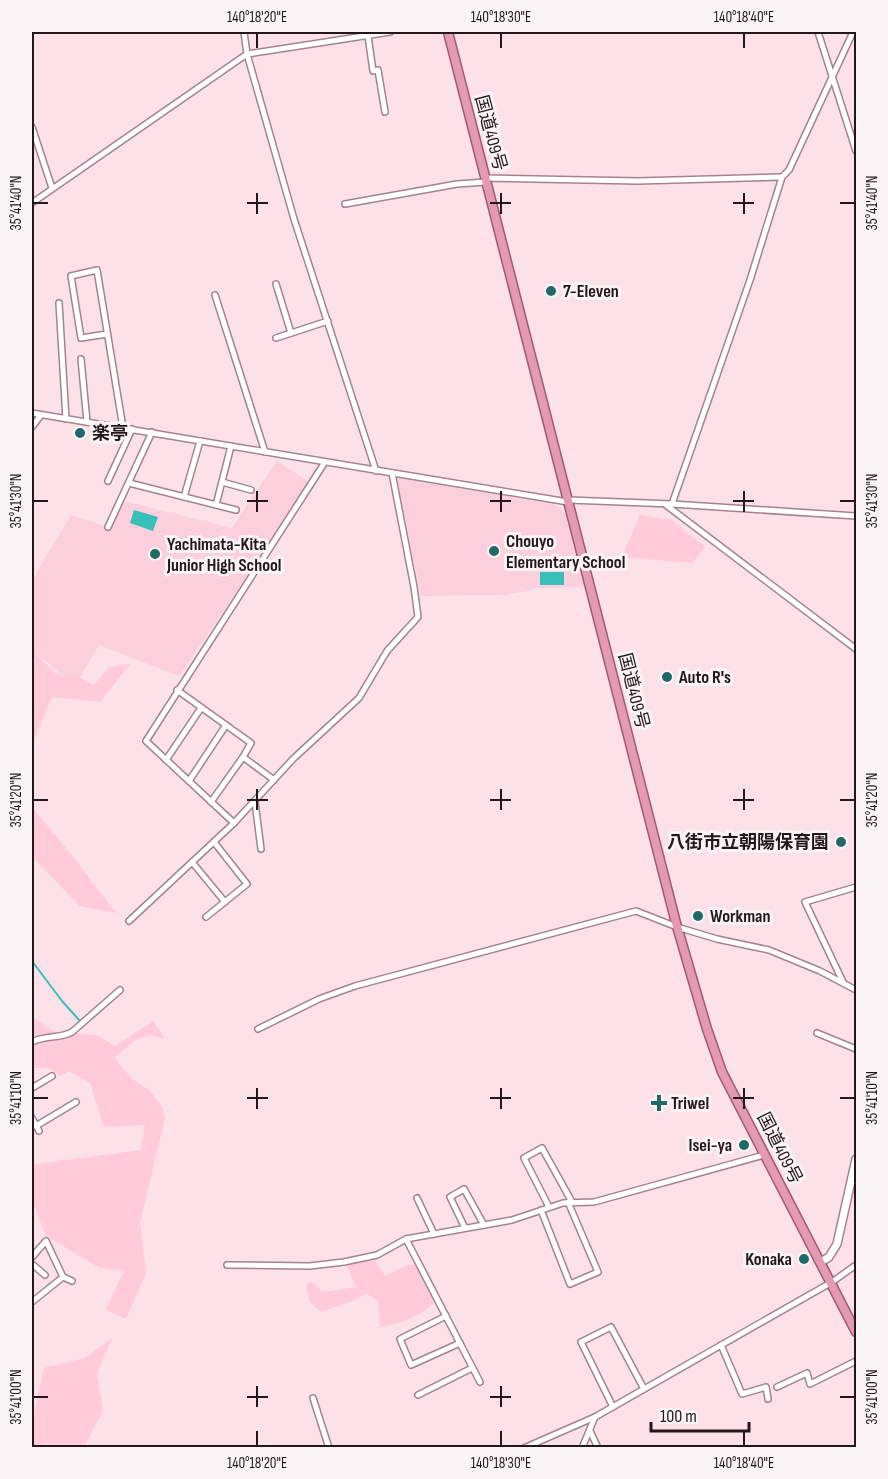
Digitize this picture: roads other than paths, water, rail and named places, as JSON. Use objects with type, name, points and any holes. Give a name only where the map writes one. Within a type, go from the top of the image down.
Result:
[{"type":"highway","name":"国道409号","points":[[448,32],[677,927],[717,1062],[856,1332]]},
{"type":"street","points":[[244,32],[247,54],[294,219],[376,471]]},
{"type":"street","points":[[32,203],[247,54],[390,32]]},
{"type":"street","points":[[818,32],[856,152]]},
{"type":"street","points":[[672,504],[750,280],[782,177],[789,170],[853,32],[856,35]]},
{"type":"street","points":[[368,36],[373,71],[378,70],[386,112]]},
{"type":"street","points":[[32,127],[52,188]]},
{"type":"street","points":[[345,204],[486,180],[638,182],[782,177]]},
{"type":"street","points":[[107,334],[81,338],[71,276],[97,270],[123,428]]},
{"type":"street","points":[[276,284],[291,333]]},
{"type":"street","points":[[215,295],[264,452]]},
{"type":"street","points":[[59,303],[66,419]]},
{"type":"street","points":[[276,338],[328,321]]},
{"type":"street","points":[[81,359],[87,422]]},
{"type":"street","points":[[32,413],[569,501],[672,504],[856,516]]},
{"type":"street","points":[[32,427],[41,415]]},
{"type":"street","points":[[108,480],[132,429]]},
{"type":"street","points":[[108,527],[152,432]]},
{"type":"street","points":[[184,497],[200,441]]},
{"type":"street","points":[[216,505],[231,446]]},
{"type":"street","points":[[234,823],[146,741],[326,462]]},
{"type":"street","points":[[129,921],[234,823],[274,780],[359,698],[387,651],[418,617],[392,473]]},
{"type":"street","points":[[222,482],[251,490]]},
{"type":"street","points":[[129,483],[236,510]]},
{"type":"street","points":[[665,504],[856,650]]},
{"type":"street","points":[[177,690],[251,743],[212,802]]},
{"type":"street","points":[[166,760],[201,708]]},
{"type":"street","points":[[189,781],[226,725]]},
{"type":"street","points":[[243,757],[274,780]]},
{"type":"street","points":[[255,802],[261,849]]},
{"type":"street","points":[[206,917],[247,884],[214,842]]},
{"type":"street","points":[[192,862],[225,902]]},
{"type":"street","points":[[843,983],[805,902],[856,887]]},
{"type":"street","points":[[258,1029],[319,999],[356,986],[636,911],[717,939],[769,950],[856,990]]},
{"type":"street","points":[[32,1042],[42,1038],[65,1036],[72,1032],[120,990]]},
{"type":"street","points":[[817,1033],[856,1049]]},
{"type":"street","points":[[32,1088],[52,1076]]},
{"type":"street","points":[[32,1118],[38,1129],[76,1102]]},
{"type":"street","points":[[541,1210],[570,1284],[598,1272],[570,1202],[542,1148],[524,1158],[549,1207]]},
{"type":"street","points":[[227,1265],[310,1266],[344,1262],[377,1255],[406,1239],[512,1220],[570,1202],[594,1202],[764,1155]]},
{"type":"street","points":[[821,1262],[829,1257],[837,1244],[856,1159]]},
{"type":"street","points":[[465,1228],[450,1197],[464,1189],[484,1225]]},
{"type":"street","points":[[417,1198],[434,1234]]},
{"type":"street","points":[[406,1239],[480,1382]]},
{"type":"street","points":[[32,1257],[46,1241],[63,1277],[72,1281]]},
{"type":"street","points":[[32,1264],[45,1275]]},
{"type":"street","points":[[524,1448],[595,1417],[832,1282],[856,1265]]},
{"type":"street","points":[[32,1302],[63,1277]]},
{"type":"street","points":[[446,1316],[400,1338],[411,1365],[460,1343]]},
{"type":"street","points":[[613,1407],[581,1342],[611,1327],[644,1389]]},
{"type":"street","points":[[721,1345],[742,1394],[766,1387],[768,1400]]},
{"type":"street","points":[[777,1387],[807,1373],[810,1384],[856,1361]]},
{"type":"street","points":[[417,1395],[472,1368]]},
{"type":"street","points":[[313,1398],[329,1448]]},
{"type":"street","points":[[582,1448],[595,1417]]},
{"type":"street","points":[[590,1431],[598,1448]]},
{"type":"water","points":[[134,510],[158,517],[153,531],[130,523]]},
{"type":"water","points":[[540,572],[564,572],[564,585],[540,585]]},
{"type":"waterway","points":[[32,961],[80,1021]]},
{"type":"place","name":"7-Eleven","points":[[551,291]]},
{"type":"place","name":"楽亭","points":[[80,433]]},
{"type":"place","name":"Chouyo Elementary School","points":[[494,551]]},
{"type":"place","name":"Yachimata-Kita Junior High School","points":[[155,554]]},
{"type":"place","name":"Auto R's","points":[[667,677]]},
{"type":"place","name":"八街市立朝陽保育園","points":[[841,842]]},
{"type":"place","name":"Workman","points":[[698,916]]},
{"type":"place","name":"Triwel","points":[[659,1103]]},
{"type":"place","name":"Isei-ya","points":[[744,1145]]},
{"type":"place","name":"Konaka","points":[[804,1259]]}]
